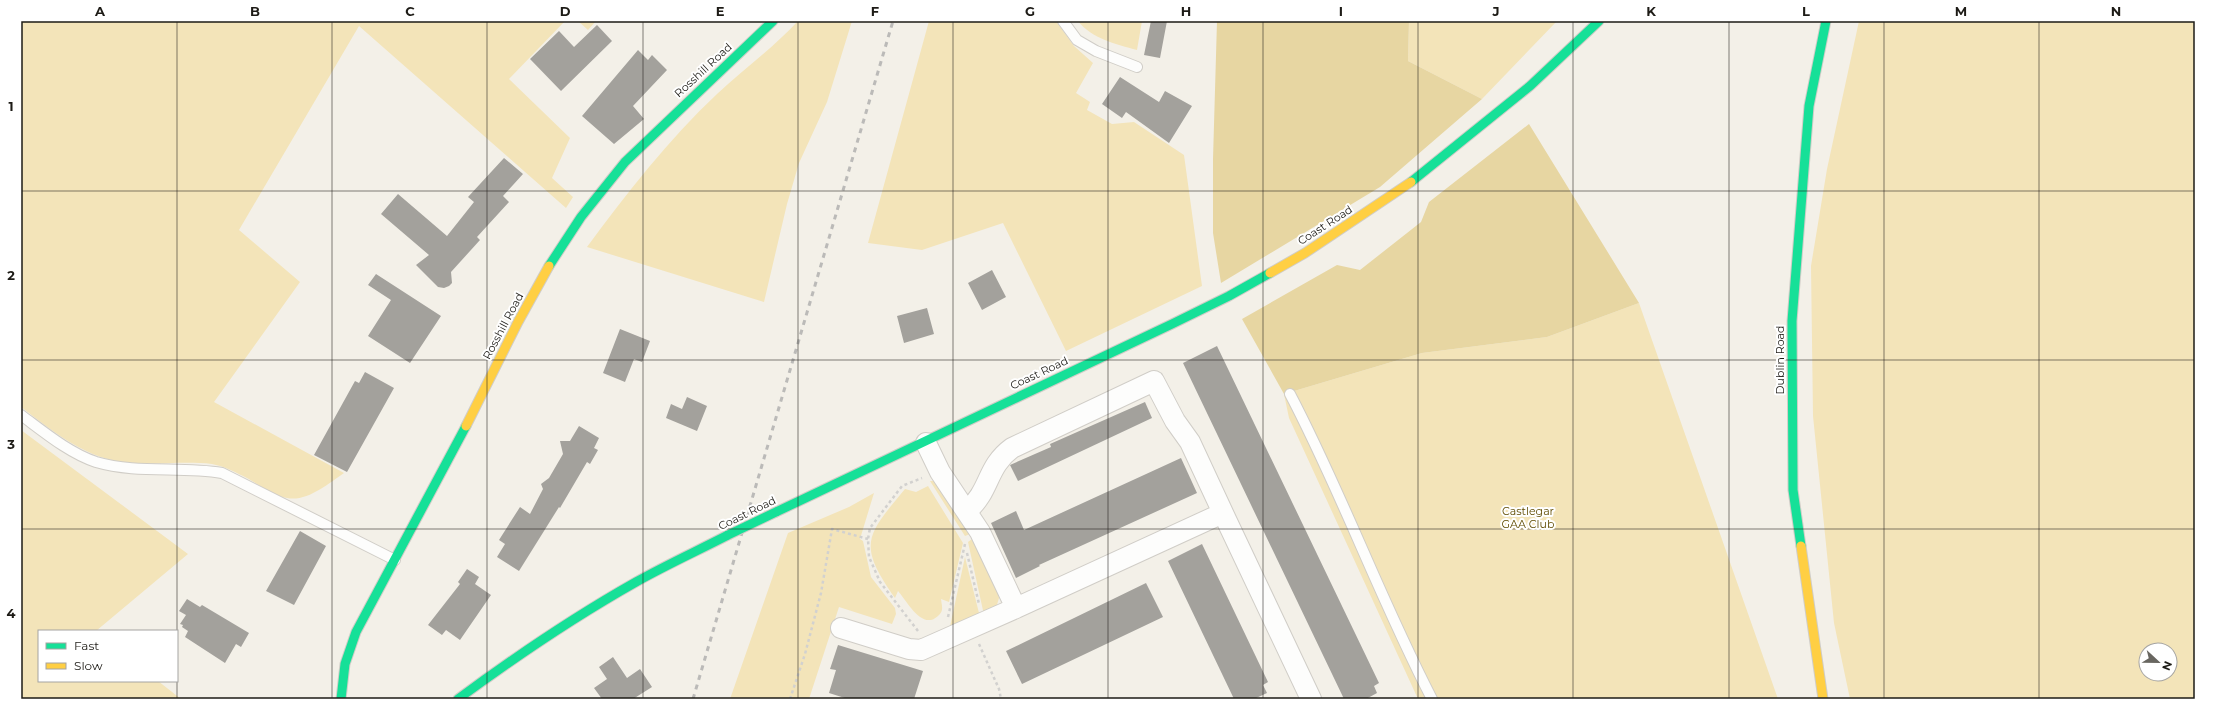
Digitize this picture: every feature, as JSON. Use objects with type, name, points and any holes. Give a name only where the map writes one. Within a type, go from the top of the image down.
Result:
[{"type":"main road","name":"Rosshill Road","points":[[341,699],[344,665],[356,632],[444,470],[540,280],[570,233],[606,185],[651,135],[773,21]]},
{"type":"main road","name":"Coast Road","points":[[458,699],[534,645],[638,581],[728,535],[926,442],[1000,404],[1229,296],[1305,253],[1435,164],[1530,86],[1599,21]]},
{"type":"main road","name":"Dublin Road","points":[[1823,699],[1793,490],[1792,321],[1809,106],[1826,21]]},
{"type":"street","points":[[967,511],[983,494],[994,466],[1004,454],[1012,448],[1154,381],[1175,421],[1190,442],[1311,699]]},
{"type":"street","points":[[926,442],[940,472],[980,532],[1016,608]]},
{"type":"street","points":[[841,628],[909,649],[921,650],[1223,513]]},
{"type":"lane","points":[[1063,21],[1077,40],[1096,51],[1137,67]]},
{"type":"lane","points":[[1290,394],[1314,439],[1408,653],[1432,699]]},
{"type":"lane","points":[[21,415],[52,438],[95,462],[118,467],[206,470],[222,473],[395,560]]},
{"type":"path","points":[[937,644],[880,582],[869,557],[868,539],[870,528],[902,486],[940,472]]},
{"type":"path","points":[[790,699],[807,646],[821,593],[832,529],[868,539]]},
{"type":"path","points":[[937,644],[965,541],[977,625],[1001,699]]},
{"type":"green space","points":[[21,21],[565,21],[509,79],[570,138],[552,178],[573,197],[566,208],[359,26],[239,230],[300,282],[214,402],[344,473],[310,495],[295,499],[277,495],[235,472],[212,464],[150,464],[114,461],[85,451],[59,435],[21,407]]},
{"type":"green space","points":[[578,21],[596,21],[588,30]]},
{"type":"green space","points":[[798,21],[852,21],[827,102],[799,163],[787,204],[764,302],[587,247],[665,148],[717,94],[779,40]]},
{"type":"green space","points":[[929,21],[1056,21],[1074,46],[1093,63],[1076,93],[1090,102],[1087,110],[1112,124],[1134,122],[1184,155],[1202,286],[1066,351],[1003,223],[922,250],[868,243]]},
{"type":"green space","points":[[1078,21],[1142,21],[1137,50],[1097,37]]},
{"type":"green space","points":[[1409,21],[1557,21],[1482,99],[1408,61]]},
{"type":"green space","points":[[1859,21],[2195,21],[2195,699],[1850,699],[1834,623],[1813,416],[1811,266],[1827,169]]},
{"type":"green space","name":"Castlegar GAA Club","points":[[1639,303],[1778,699],[1418,699],[1289,418],[1284,394],[1422,353],[1547,337]]},
{"type":"green space","points":[[21,430],[188,554],[97,630],[38,630],[38,682],[159,682],[181,699],[21,699]]},
{"type":"green space","points":[[930,481],[934,481],[952,504],[970,534],[965,536]]},
{"type":"green space","points":[[928,486],[963,543],[949,602],[941,599],[941,612],[932,620],[926,620],[915,613],[898,591],[895,598],[875,565],[871,552],[871,541],[875,530],[882,518],[905,489],[916,492]]},
{"type":"green space","points":[[874,493],[860,539],[863,541],[871,577],[895,608],[896,614],[892,624],[839,607],[809,699],[730,699],[788,533],[849,507]]},
{"type":"green space","points":[[972,539],[998,592],[999,598],[996,608],[984,615],[968,542]]},
{"type":"green space","points":[[965,557],[980,617],[949,631]]},
{"type":"shaded area","points":[[1217,21],[1409,21],[1408,61],[1482,99],[1380,187],[1221,283],[1213,233],[1213,159]]},
{"type":"shaded area","points":[[1529,124],[1639,303],[1547,337],[1422,353],[1284,394],[1242,319],[1337,265],[1360,270],[1421,222],[1429,202]]},
{"type":"building","points":[[1151,21],[1167,21],[1160,58],[1144,55]]},
{"type":"building","points":[[597,25],[612,41],[561,91],[530,59],[559,31],[574,47]]},
{"type":"building","points":[[638,50],[648,60],[652,55],[667,70],[633,106],[644,119],[614,144],[582,116]]},
{"type":"building","points":[[1120,77],[1159,102],[1165,91],[1192,106],[1169,143],[1126,112],[1122,118],[1102,104]]},
{"type":"building","points":[[504,158],[523,174],[503,196],[509,202],[477,237],[480,240],[451,272],[452,283],[444,288],[438,287],[416,265],[429,255],[381,214],[398,194],[447,236],[474,202],[468,197]]},
{"type":"building","points":[[992,270],[1006,297],[982,310],[968,283]]},
{"type":"building","points":[[376,274],[441,316],[410,363],[368,336],[391,300],[368,285]]},
{"type":"building","points":[[927,308],[934,334],[904,343],[897,316]]},
{"type":"building","points":[[620,329],[650,341],[642,362],[634,359],[625,382],[603,373]]},
{"type":"building","points":[[1217,346],[1379,683],[1374,686],[1377,693],[1366,699],[1344,699],[1183,363]]},
{"type":"building","points":[[365,372],[394,388],[347,472],[314,455],[355,381],[359,383]]},
{"type":"building","points":[[687,397],[707,406],[697,431],[666,418],[671,404],[682,409]]},
{"type":"building","points":[[1145,402],[1152,418],[1018,481],[1010,465],[1051,447],[1050,444]]},
{"type":"building","points":[[579,426],[599,438],[594,448],[598,450],[590,464],[587,462],[560,508],[559,507],[519,571],[497,557],[505,544],[499,540],[520,507],[530,514],[543,489],[541,484],[549,478],[563,454],[560,441],[570,441]]},
{"type":"building","points":[[1181,458],[1197,493],[1039,565],[1040,566],[1016,578],[991,523],[1016,511],[1024,530]]},
{"type":"building","points":[[300,531],[326,546],[294,605],[266,591]]},
{"type":"building","points":[[1202,544],[1268,682],[1263,685],[1267,693],[1254,699],[1234,699],[1168,561]]},
{"type":"building","points":[[467,569],[479,577],[475,584],[491,595],[460,640],[446,630],[442,635],[428,625],[460,584],[458,582]]},
{"type":"building","points":[[1146,583],[1163,617],[1022,684],[1006,651]]},
{"type":"building","points":[[187,599],[200,607],[202,605],[249,633],[241,647],[236,644],[225,663],[185,637],[188,631],[182,627],[183,625],[180,624],[186,615],[179,611]]},
{"type":"building","points":[[838,645],[923,671],[914,699],[848,699],[829,693],[836,670],[830,669]]},
{"type":"building","points":[[613,657],[627,678],[640,669],[652,687],[633,699],[602,699],[594,688],[607,679],[599,667]]},
{"type":"railway","points":[[693,699],[893,21]]},
{"type":"traffic: fast","points":[[549,266],[581,217],[625,162],[773,21]]},
{"type":"traffic: fast","points":[[1411,182],[1530,86],[1599,21]]},
{"type":"traffic: fast","points":[[1801,546],[1793,490],[1792,321],[1809,106],[1826,21]]},
{"type":"traffic: fast","points":[[776,512],[1172,324],[1229,296],[1270,273]]},
{"type":"traffic: fast","points":[[341,699],[345,664],[356,632],[466,426]]},
{"type":"traffic: fast","points":[[728,535],[776,512]]},
{"type":"traffic: fast","points":[[458,699],[567,623],[613,595],[728,535]]},
{"type":"traffic: slow","points":[[1270,273],[1305,253],[1411,182]]},
{"type":"traffic: slow","points":[[466,426],[518,322],[549,266]]},
{"type":"traffic: slow","points":[[1801,546],[1823,699]]}]
